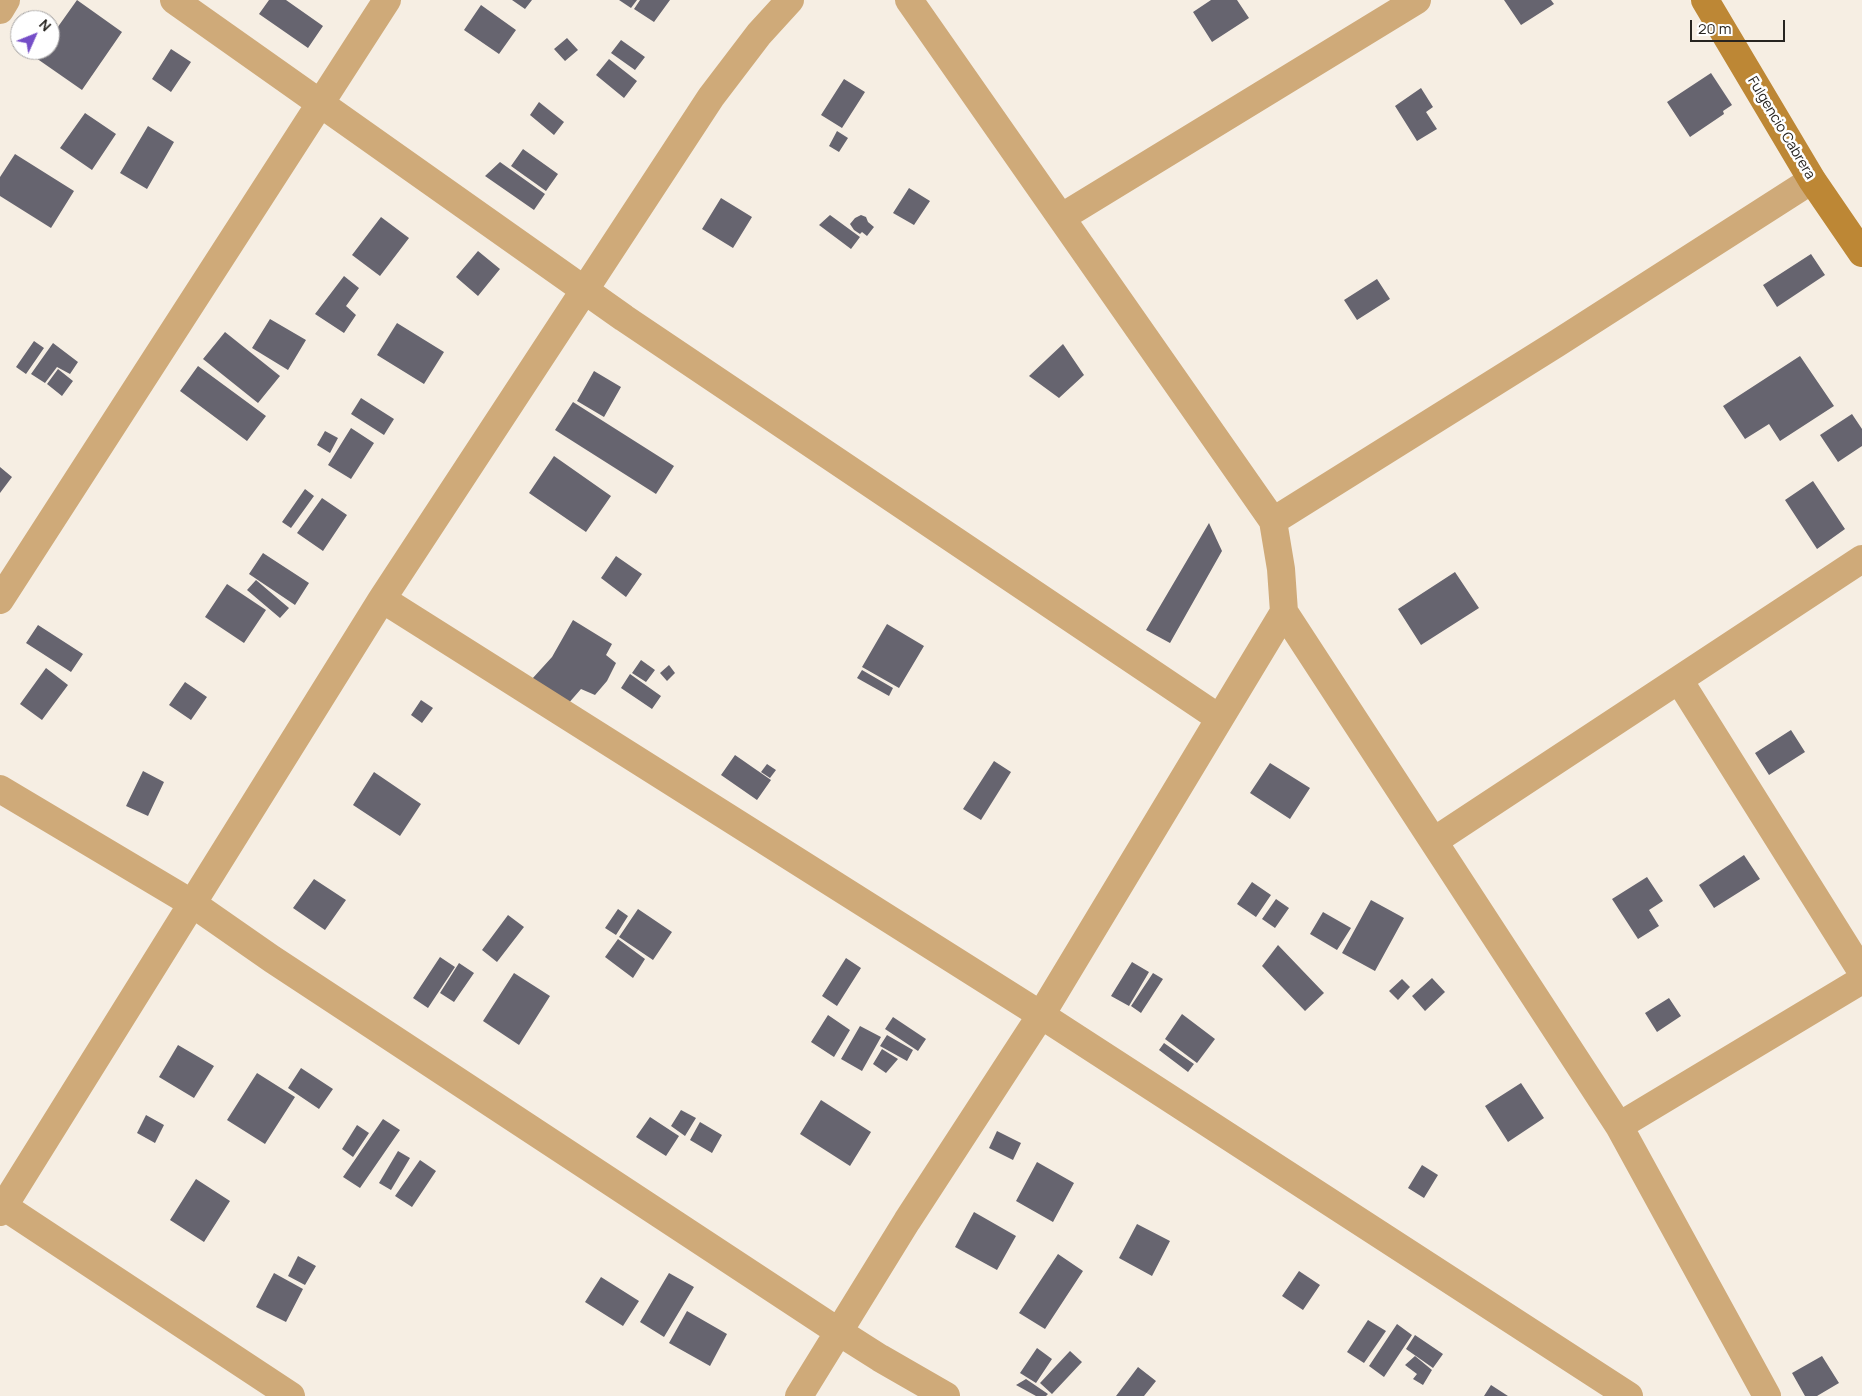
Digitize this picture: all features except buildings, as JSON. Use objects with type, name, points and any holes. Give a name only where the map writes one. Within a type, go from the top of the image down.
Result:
[{"type":"main road","name":"Fulgencio Cabrera","points":[[1705,0],[1812,180],[1862,253]]},
{"type":"street","points":[[0,10],[6,0]]},
{"type":"street","points":[[174,0],[585,290],[1219,718]]},
{"type":"street","points":[[0,600],[387,0]]},
{"type":"street","points":[[292,1396],[2,1209],[382,599],[711,97],[759,34],[790,0]]},
{"type":"street","points":[[909,0],[1273,520],[1281,569],[1284,612],[1619,1126],[1767,1396]]},
{"type":"street","points":[[1062,217],[1417,0]]},
{"type":"street","points":[[1273,520],[1548,349],[1812,180]]},
{"type":"street","points":[[1434,840],[1862,558]]},
{"type":"street","points":[[382,599],[1041,1015],[1630,1396]]},
{"type":"street","points":[[799,1396],[907,1221],[1041,1015],[1284,612]]},
{"type":"street","points":[[1679,680],[1862,972]]},
{"type":"street","points":[[0,789],[193,904],[839,1332],[946,1396]]},
{"type":"street","points":[[1619,1126],[1862,980]]}]
